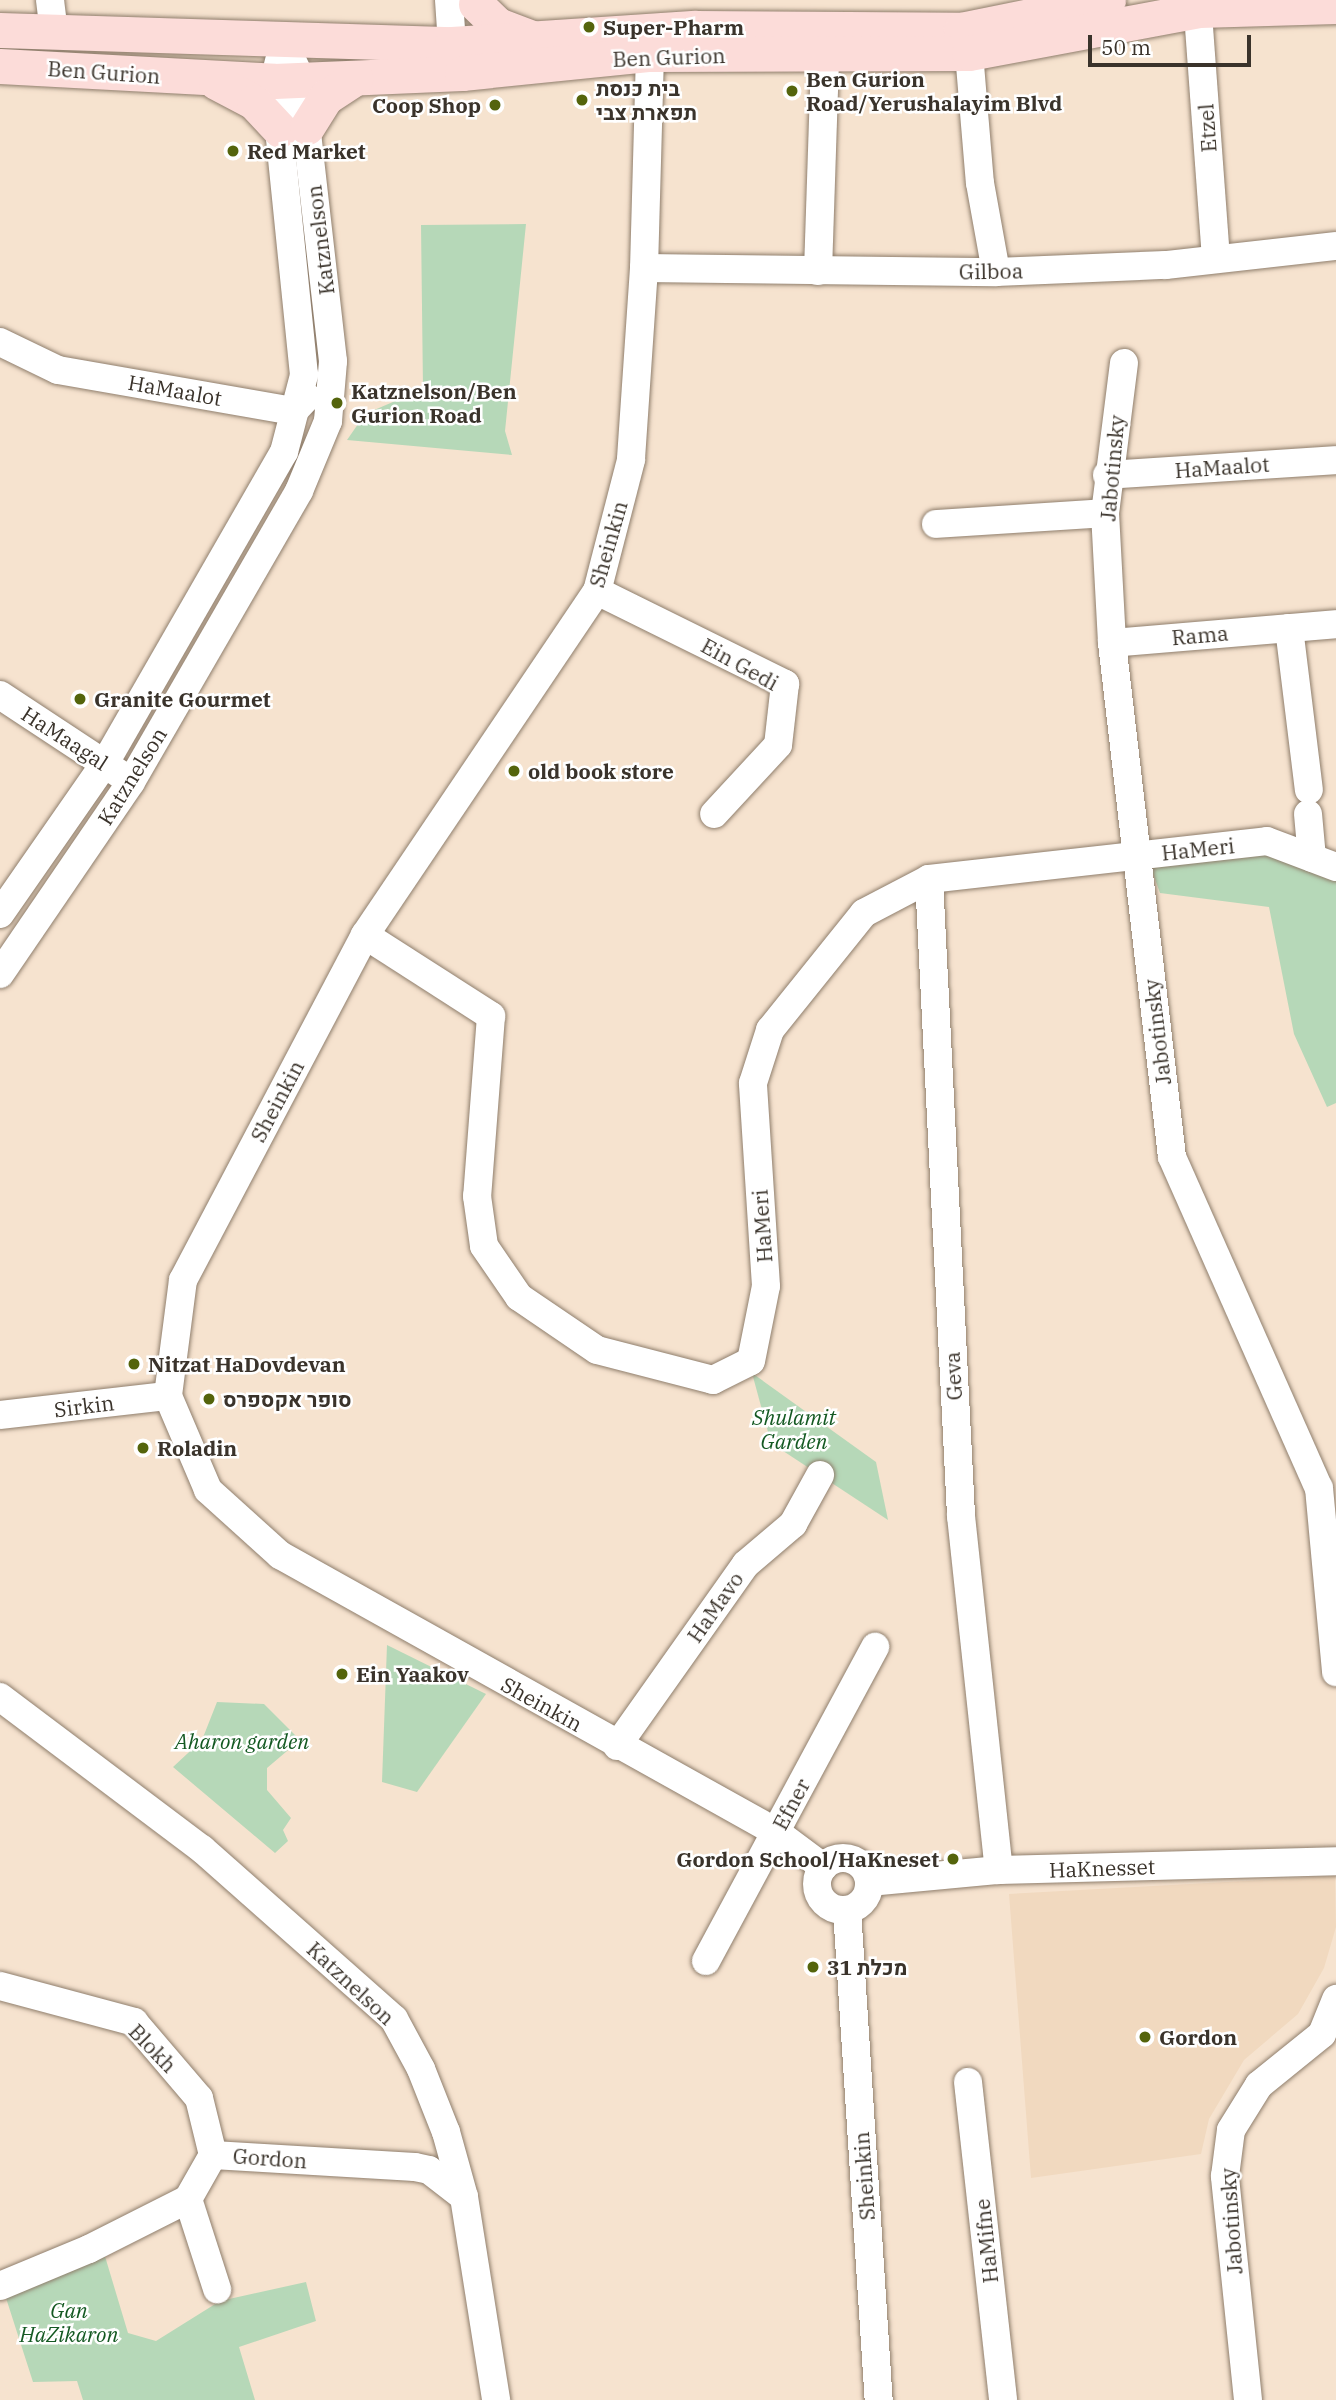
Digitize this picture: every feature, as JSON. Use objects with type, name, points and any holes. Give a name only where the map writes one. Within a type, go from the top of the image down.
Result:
[{"type":"main road","points":[[467,1],[498,25],[532,38]]},
{"type":"main road","name":"Ben Gurion","points":[[0,66],[213,81],[355,78],[532,38],[695,29],[961,30],[1088,2]]},
{"type":"main road","name":"Ben Gurion","points":[[0,30],[52,17],[283,41],[464,53],[969,54],[1198,5],[1336,6]]},
{"type":"main road","points":[[213,81],[254,102],[293,129],[326,97],[355,78]]},
{"type":"street","points":[[464,53],[467,1]]},
{"type":"street","name":"Etzel","points":[[1198,5],[1216,257]]},
{"type":"street","name":"Katznelson","points":[[0,914],[105,764],[284,452],[304,374],[293,129],[283,41]]},
{"type":"street","name":"Sheinkin","points":[[650,54],[644,268],[631,460],[597,591],[365,935],[183,1280],[168,1396],[208,1490],[280,1555],[617,1746],[776,1832],[823,1867]]},
{"type":"street","points":[[969,54],[980,183],[996,272]]},
{"type":"street","points":[[818,271],[825,55]]},
{"type":"street","name":"Katznelson","points":[[0,974],[131,782],[299,491],[328,421],[333,361],[293,129]]},
{"type":"street","name":"Gilboa","points":[[644,268],[996,272],[1166,265],[1216,257],[1336,246]]},
{"type":"street","name":"HaMaalot","points":[[0,342],[58,370],[294,411]]},
{"type":"street","points":[[294,411],[333,361]]},
{"type":"street","name":"Jabotinsky","points":[[1124,363],[1107,475],[1105,513],[1112,643],[1172,1157],[1318,1488],[1336,1672]]},
{"type":"street","name":"HaMaalot","points":[[1107,475],[1336,460]]},
{"type":"street","points":[[936,524],[1105,513]]},
{"type":"street","name":"Ein Gedi","points":[[597,591],[785,684],[778,745],[714,814]]},
{"type":"street","name":"Rama","points":[[1112,643],[1336,624]]},
{"type":"street","points":[[1289,628],[1309,802],[1324,862]]},
{"type":"street","name":"HaMaagal","points":[[0,695],[131,782]]},
{"type":"street","name":"HaMeri","points":[[365,935],[491,1016],[477,1196],[484,1246],[519,1297],[597,1350],[713,1380],[751,1361],[766,1286],[753,1083],[770,1030],[864,913],[929,879],[1267,841],[1324,862]]},
{"type":"street","name":"Geva","points":[[929,879],[961,1516],[999,1870]]},
{"type":"street","name":"Sirkin","points":[[0,1415],[168,1396]]},
{"type":"street","name":"HaMavo","points":[[617,1746],[746,1564],[793,1524],[820,1475]]},
{"type":"street","name":"Efner","points":[[706,1961],[875,1647]]},
{"type":"street","name":"Katznelson","points":[[0,1697],[202,1849],[394,2019],[421,2069],[446,2132],[464,2197],[496,2400]]},
{"type":"street","points":[[834,1859],[852,1859],[861,1865],[869,1882],[862,1902],[847,1910],[827,1905],[818,1893],[823,1867],[834,1859]]},
{"type":"street","name":"HaKnesset","points":[[869,1882],[999,1870],[1336,1861]]},
{"type":"street","name":"Sheinkin","points":[[847,1910],[879,2400]]},
{"type":"street","name":"Blokh","points":[[0,1986],[134,2022],[199,2098],[213,2155]]},
{"type":"street","name":"Jabotinsky","points":[[1248,2400],[1224,2176],[1231,2130],[1259,2085],[1322,2034],[1336,1999]]},
{"type":"street","name":"HaMifne","points":[[968,2082],[1003,2400]]},
{"type":"street","name":"Gordon","points":[[188,2199],[213,2155],[396,2166],[426,2152],[446,2132]]},
{"type":"street","points":[[396,2166],[429,2170],[464,2197]]},
{"type":"street","points":[[0,2286],[89,2249],[188,2199],[217,2289]]},
{"type":"shaded area","name":"Gordon","points":[[1335,1876],[1336,1927],[1324,1968],[1298,2014],[1244,2060],[1209,2119],[1201,2154],[1031,2178],[1009,1894]]},
{"type":"green space","points":[[526,224],[505,431],[512,455],[347,440],[365,414],[423,389],[421,225]]},
{"type":"green space","points":[[1263,854],[1336,880],[1336,1103],[1327,1107],[1294,1034],[1269,907],[1160,893],[1148,860]]},
{"type":"green space","name":"Shulamit Garden","points":[[752,1373],[876,1462],[888,1520],[771,1443]]},
{"type":"green space","points":[[387,1645],[486,1694],[417,1792],[382,1782]]},
{"type":"green space","name":"Aharon garden","points":[[217,1702],[264,1704],[300,1740],[267,1768],[267,1790],[291,1818],[283,1830],[288,1841],[275,1853],[173,1767],[202,1740]]},
{"type":"green space","name":"Gan HaZikaron","points":[[104,2253],[128,2333],[156,2341],[220,2301],[306,2282],[316,2321],[239,2347],[255,2400],[83,2400],[77,2381],[33,2382],[6,2298]]},
{"type":"place","name":"Super-Pharm","points":[[589,27]]},
{"type":"place","name":"Ben Gurion Road/Yerushalayim Blvd","points":[[792,91]]},
{"type":"place","name":"בית כנסת תפארת צבי","points":[[582,100]]},
{"type":"place","name":"Coop Shop","points":[[495,105]]},
{"type":"place","name":"Red Market","points":[[233,151]]},
{"type":"place","name":"Katznelson/Ben Gurion Road","points":[[337,403]]},
{"type":"place","name":"Granite Gourmet","points":[[80,699]]},
{"type":"place","name":"old book store","points":[[514,771]]},
{"type":"place","name":"Nitzat HaDovdevan","points":[[134,1364]]},
{"type":"place","name":"סופר אקספרס","points":[[209,1399]]},
{"type":"place","name":"Roladin","points":[[143,1448]]},
{"type":"place","name":"Ein Yaakov","points":[[342,1674]]},
{"type":"place","name":"Gordon School/HaKneset","points":[[953,1859]]},
{"type":"place","name":"מכלת 31","points":[[813,1967]]},
{"type":"place","name":"Gordon","points":[[1145,2037]]}]
